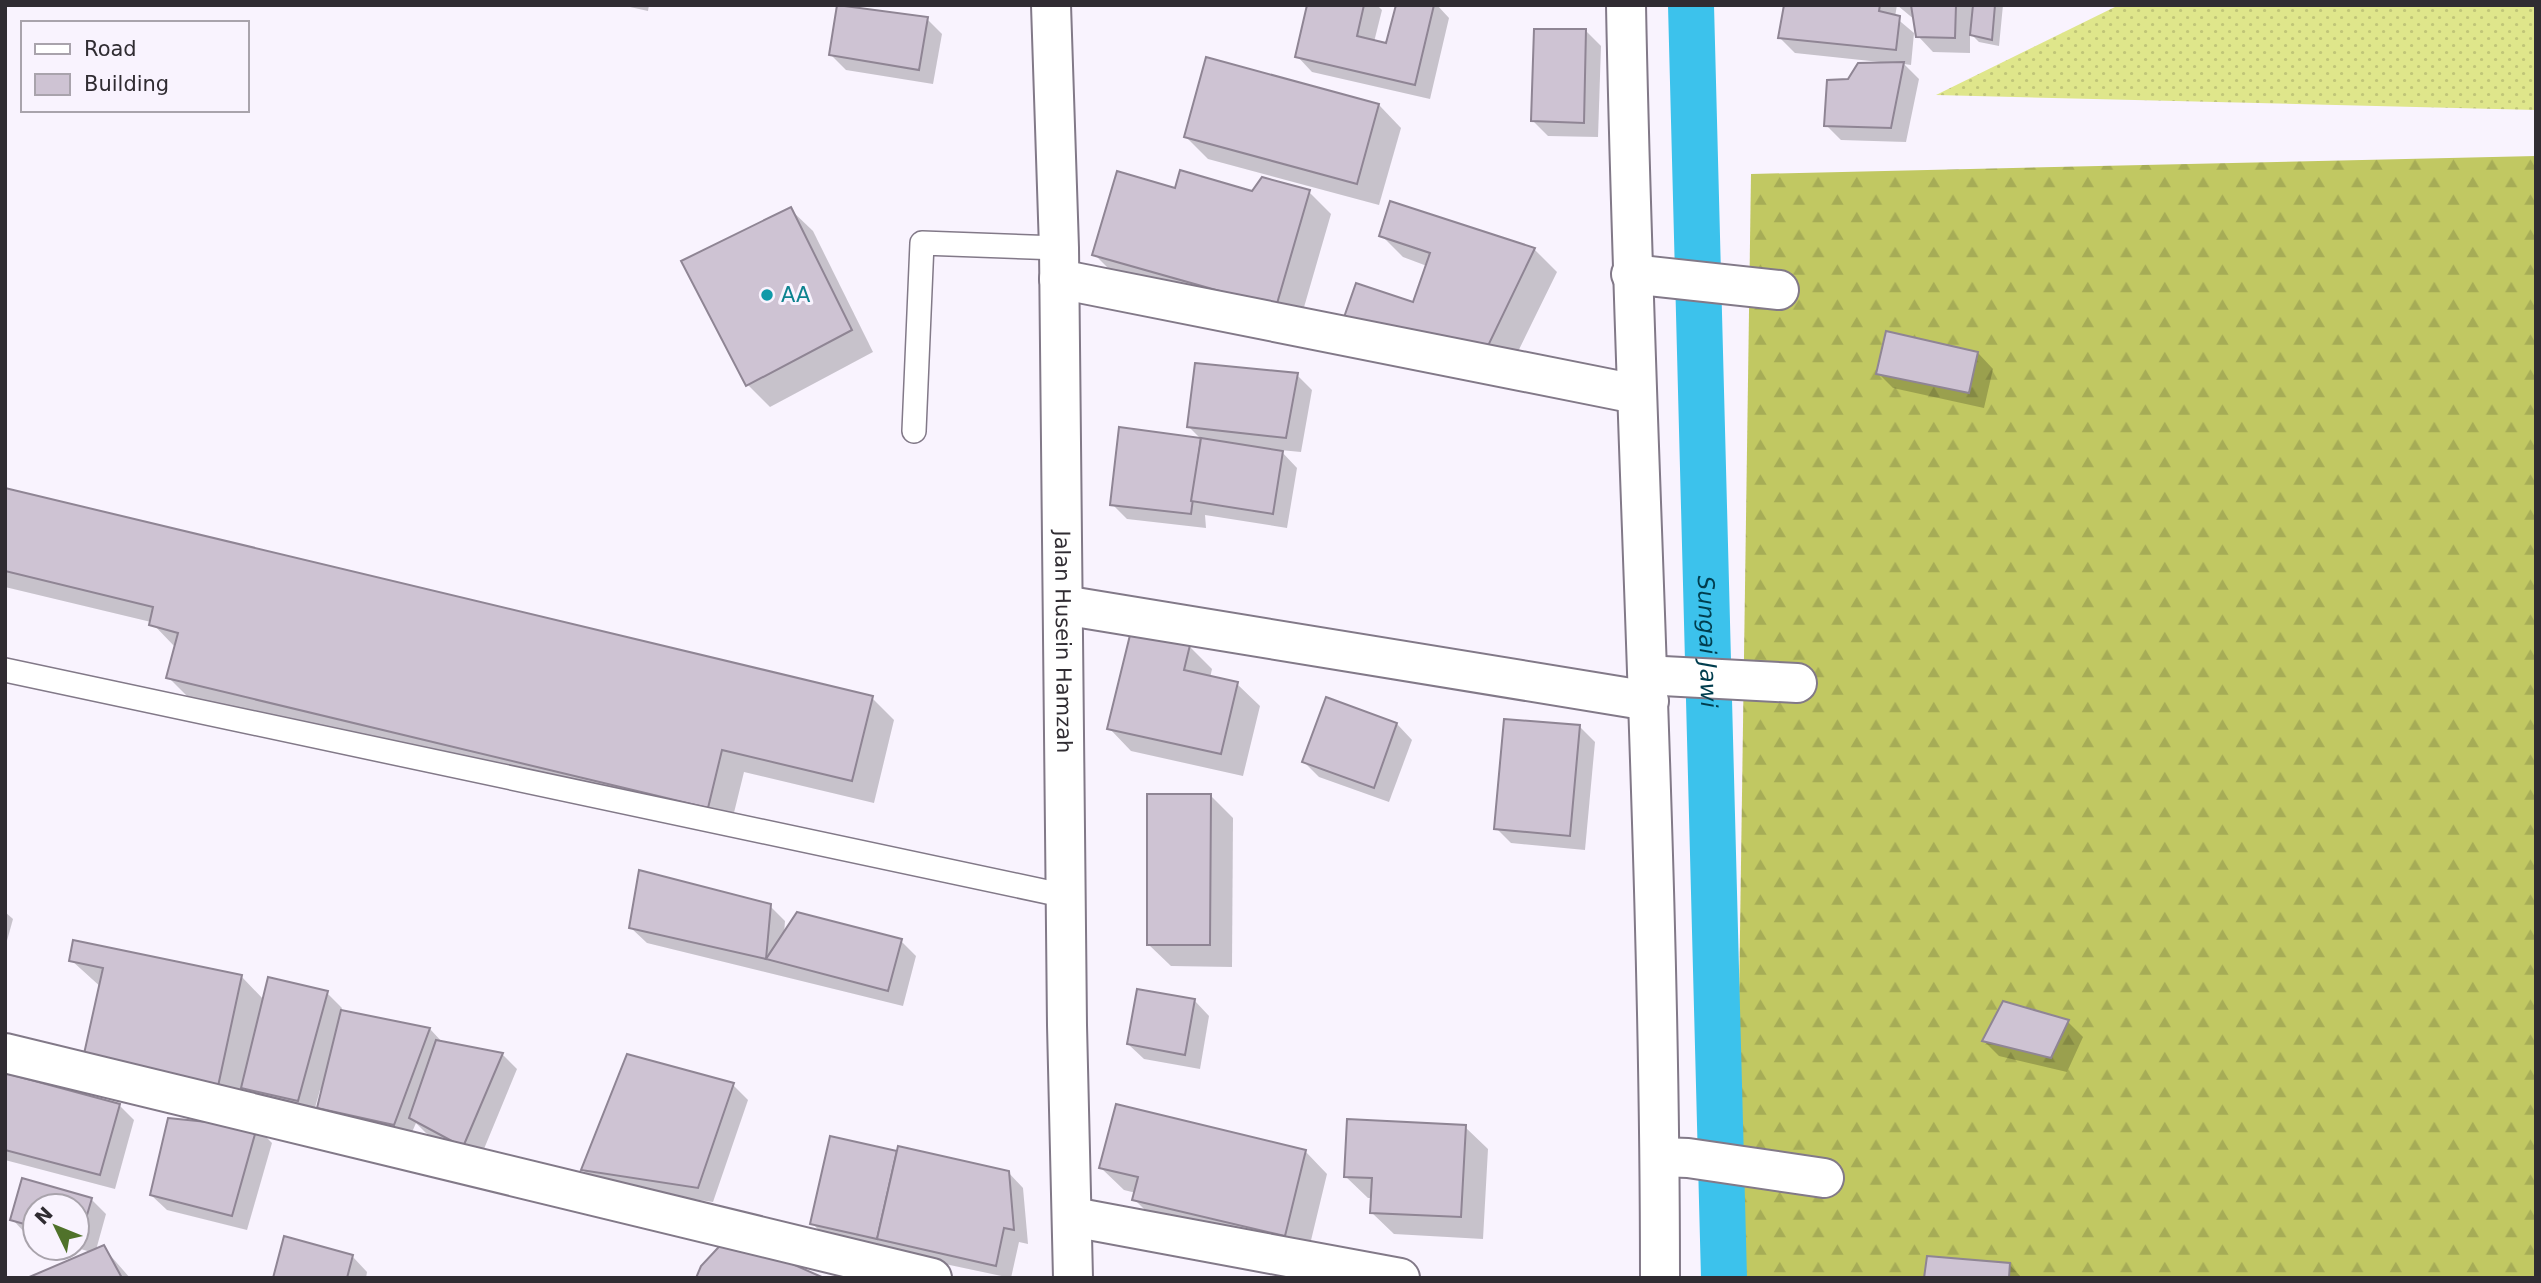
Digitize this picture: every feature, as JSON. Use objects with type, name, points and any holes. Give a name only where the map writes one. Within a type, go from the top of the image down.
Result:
[{"type":"street","name":"Jalan Husein Hamzah","points":[[1051,5],[1059,264],[1073,1278]]},
{"type":"street","points":[[1626,5],[1648,276],[1636,394],[1641,690],[1674,1158],[1660,1278]]},
{"type":"street","points":[[1059,264],[1636,394]]},
{"type":"street","points":[[1648,276],[1761,288]]},
{"type":"street","points":[[1063,605],[1641,690],[1752,681],[1797,683]]},
{"type":"street","points":[[5,1053],[932,1278]]},
{"type":"street","points":[[1674,1158],[1824,1178]]},
{"type":"street","points":[[1073,1217],[1400,1278]]},
{"type":"lane","points":[[914,431],[922,243],[1059,264]]},
{"type":"lane","points":[[5,670],[1066,896]]},
{"type":"green space","points":[[2119,5],[2536,5],[2536,110],[1936,95]]},
{"type":"green space","points":[[2536,156],[2536,1278],[1735,1278],[1751,174]]},
{"type":"building","points":[[837,5],[928,17],[919,70],[829,55]]},
{"type":"building","points":[[1307,5],[1364,5],[1357,36],[1386,43],[1396,5],[1434,5],[1415,85],[1295,57]]},
{"type":"building","points":[[1784,5],[1880,5],[1879,11],[1900,16],[1896,50],[1778,38]]},
{"type":"building","points":[[1911,5],[1956,5],[1955,38],[1916,37]]},
{"type":"building","points":[[1973,5],[1995,5],[1992,40],[1970,35]]},
{"type":"building","points":[[1534,29],[1586,29],[1584,123],[1531,121]]},
{"type":"building","points":[[1206,57],[1379,104],[1357,184],[1184,137]]},
{"type":"building","points":[[1904,62],[1891,128],[1824,126],[1827,80],[1848,79],[1858,63]]},
{"type":"building","points":[[1180,170],[1252,191],[1262,177],[1310,190],[1276,307],[1092,255],[1117,171],[1175,188]]},
{"type":"building","points":[[1390,201],[1535,248],[1486,350],[1342,323],[1356,283],[1413,302],[1430,253],[1379,236]]},
{"type":"building","name":"AA","points":[[791,207],[852,330],[746,386],[681,261]]},
{"type":"building","points":[[1886,331],[1978,352],[1969,393],[1876,374]]},
{"type":"building","points":[[1195,363],[1298,373],[1286,438],[1187,427]]},
{"type":"building","points":[[1119,427],[1201,438],[1191,514],[1110,505]]},
{"type":"building","points":[[1201,438],[1283,451],[1273,514],[1191,501]]},
{"type":"building","points":[[5,488],[873,696],[852,781],[722,750],[708,808],[166,678],[178,633],[149,625],[153,607],[5,571]]},
{"type":"building","points":[[1131,631],[1190,645],[1184,670],[1238,682],[1221,754],[1107,729]]},
{"type":"building","points":[[1326,697],[1397,723],[1374,788],[1302,762]]},
{"type":"building","points":[[1504,719],[1580,725],[1570,836],[1494,829]]},
{"type":"building","points":[[1147,794],[1211,794],[1210,945],[1147,945]]},
{"type":"building","points":[[639,870],[771,904],[766,959],[629,928]]},
{"type":"building","points":[[797,912],[902,939],[888,991],[766,959]]},
{"type":"building","points":[[73,940],[242,975],[217,1091],[82,1063],[103,968],[69,961]]},
{"type":"building","points":[[268,977],[328,991],[298,1101],[241,1088]]},
{"type":"building","points":[[1137,989],[1195,999],[1185,1055],[1127,1044]]},
{"type":"building","points":[[2003,1001],[2069,1020],[2051,1058],[1982,1041]]},
{"type":"building","points":[[341,1010],[430,1028],[394,1125],[317,1108]]},
{"type":"building","points":[[436,1040],[503,1053],[463,1147],[409,1118]]},
{"type":"building","points":[[627,1054],[734,1083],[698,1188],[581,1170]]},
{"type":"building","points":[[5,1073],[120,1104],[100,1175],[5,1150]]},
{"type":"building","points":[[1116,1104],[1306,1150],[1285,1236],[1132,1200],[1138,1177],[1099,1168]]},
{"type":"building","points":[[168,1118],[257,1127],[232,1216],[150,1195]]},
{"type":"building","points":[[1347,1119],[1466,1125],[1461,1217],[1370,1213],[1372,1178],[1344,1177]]},
{"type":"building","points":[[830,1136],[897,1151],[877,1239],[810,1224]]},
{"type":"building","points":[[898,1146],[1009,1171],[1014,1230],[1004,1228],[996,1266],[877,1239]]},
{"type":"building","points":[[22,1178],[71,1192],[21,1192],[21,1223],[10,1220]]},
{"type":"building","points":[[284,1236],[353,1255],[347,1278],[273,1278]]},
{"type":"building","points":[[729,1236],[824,1278],[696,1278],[701,1266]]},
{"type":"building","points":[[104,1245],[122,1278],[27,1278],[64,1262],[91,1262],[91,1251]]},
{"type":"building","points":[[1927,1256],[2010,1263],[2009,1278],[1924,1278]]},
{"type":"waterway","name":"Sungai Jawi","points":[[1691,5],[1724,1278]]},
{"type":"place","name":"AA","points":[[767,295]]}]
